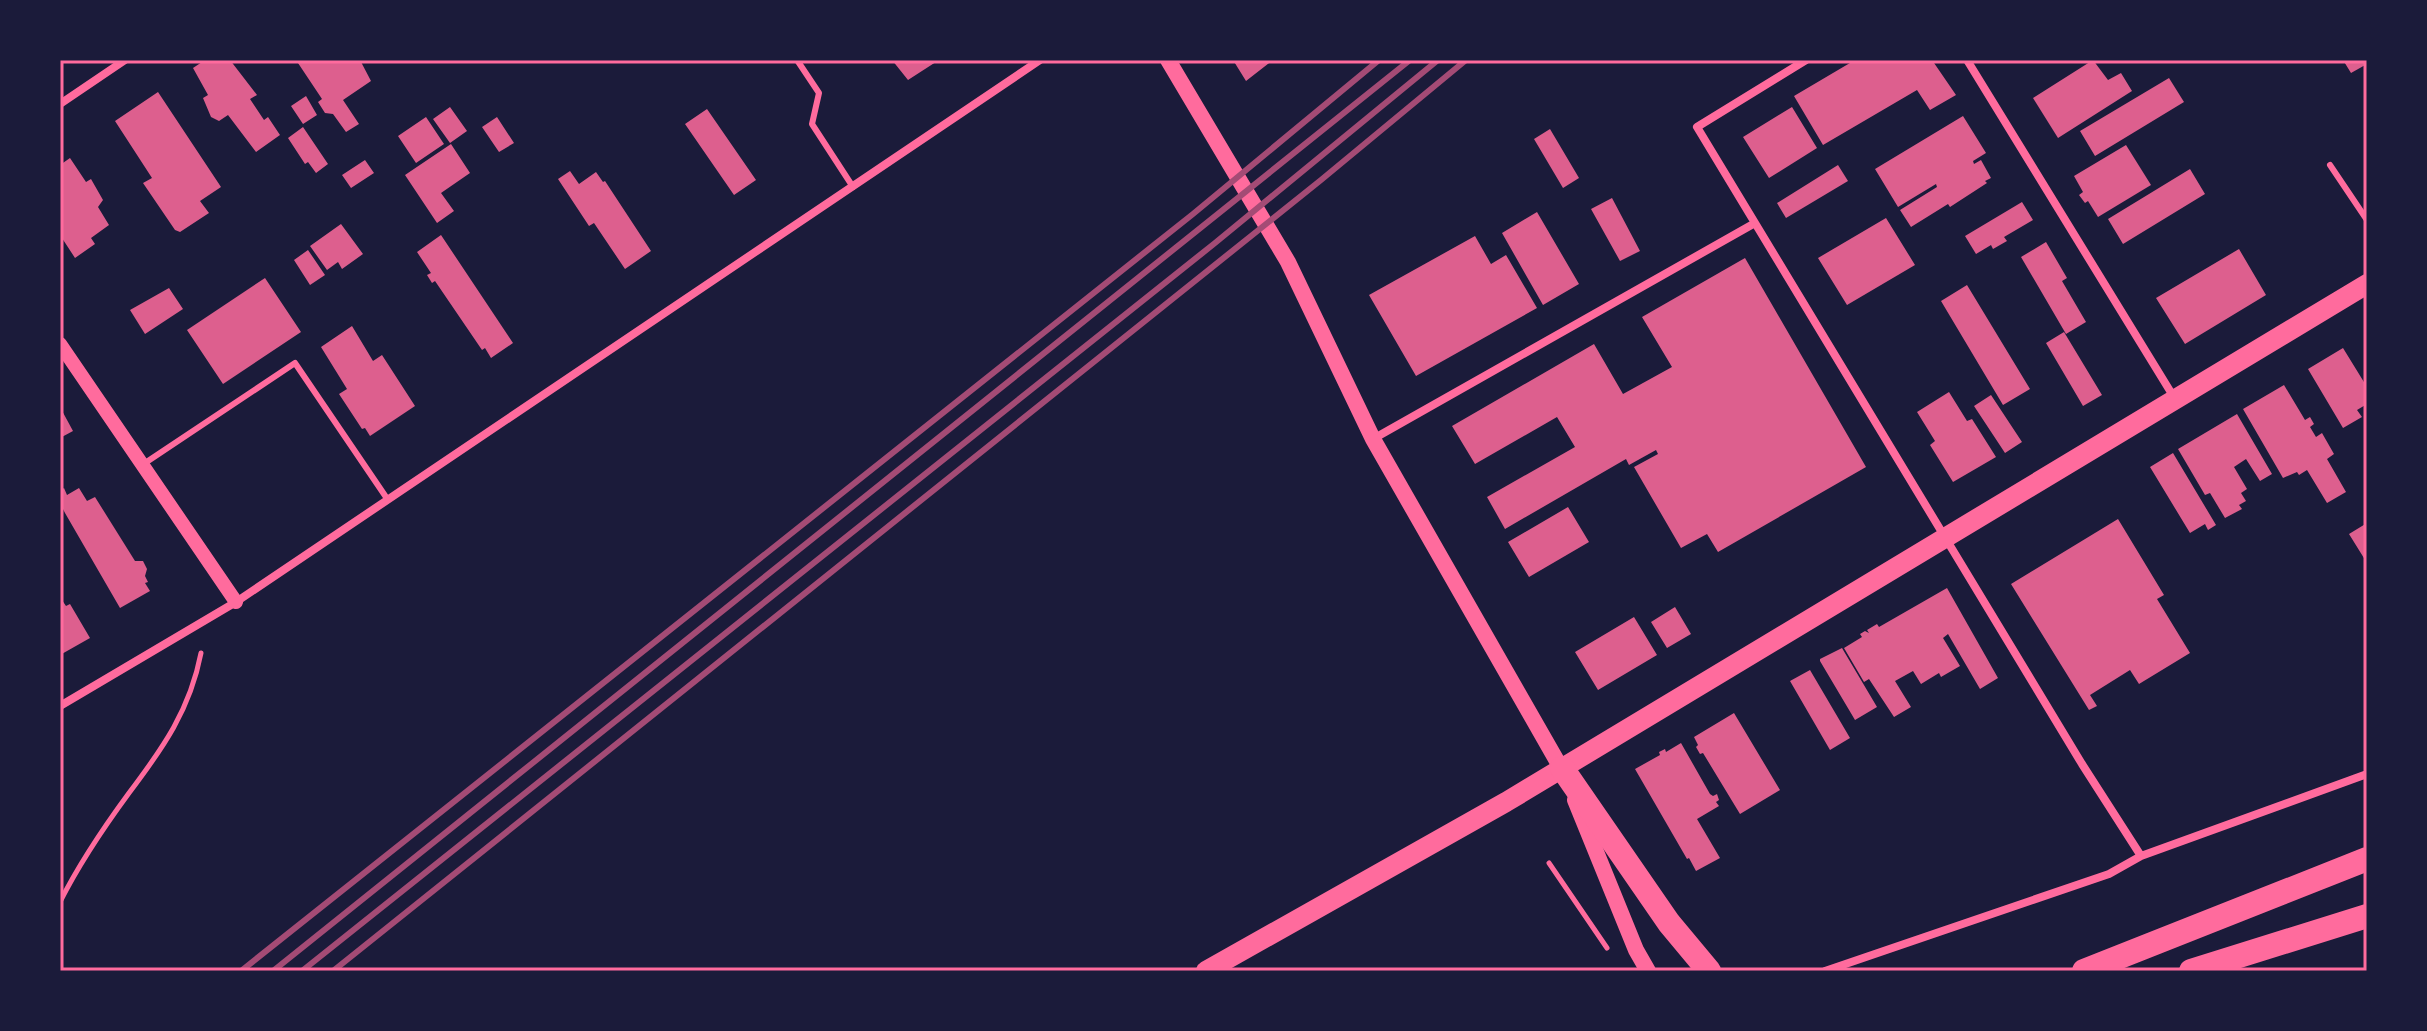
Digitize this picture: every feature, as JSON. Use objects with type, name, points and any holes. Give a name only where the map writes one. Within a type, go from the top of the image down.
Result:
[{"type":"highway","points":[[1562,768],[1669,923],[1709,971]]},
{"type":"highway","points":[[2084,971],[2367,859]]},
{"type":"highway","points":[[2191,971],[2367,916]]},
{"type":"main road","points":[[1168,60],[1288,262],[1373,439],[1562,768],[1636,950],[1648,971]]},
{"type":"main road","points":[[1206,971],[1506,802],[2367,284]]},
{"type":"street","points":[[60,104],[125,60]]},
{"type":"street","points":[[60,706],[236,602],[1040,60]]},
{"type":"street","points":[[1806,60],[1697,127],[2082,764],[2141,856]]},
{"type":"street","points":[[1967,60],[2175,399]]},
{"type":"street","points":[[1373,439],[1755,223]]},
{"type":"street","points":[[60,344],[236,602]]},
{"type":"street","points":[[1825,971],[2109,874],[2141,856],[2367,774]]},
{"type":"lane","points":[[797,60],[819,93],[812,124],[853,187]]},
{"type":"lane","points":[[2330,165],[2367,220]]},
{"type":"lane","points":[[142,465],[295,363],[388,500]]},
{"type":"path","points":[[60,902],[120,806],[159,754],[190,696],[201,653]]},
{"type":"path","points":[[1549,863],[1613,958]]},
{"type":"building","points":[[205,60],[230,60],[257,95],[250,99],[264,120],[268,117],[280,135],[256,152],[228,115],[219,121],[211,117],[203,98],[208,95],[193,68]]},
{"type":"building","points":[[296,60],[360,60],[371,81],[343,100],[359,124],[346,132],[333,114],[325,113],[318,102],[322,99]]},
{"type":"building","points":[[892,60],[939,60],[908,80]]},
{"type":"building","points":[[1233,60],[1273,60],[1246,81]]},
{"type":"building","points":[[1855,60],[1932,60],[1956,95],[1930,110],[1917,90],[1823,145],[1794,96]]},
{"type":"building","points":[[2093,60],[2108,80],[2121,73],[2132,91],[2058,138],[2033,98]]},
{"type":"building","points":[[2343,60],[2367,60],[2367,64],[2351,73]]},
{"type":"building","points":[[2169,78],[2184,102],[2095,156],[2080,131]]},
{"type":"building","points":[[158,92],[221,187],[200,201],[209,213],[180,232],[175,230],[143,183],[152,178],[115,121]]},
{"type":"building","points":[[306,96],[317,115],[303,124],[291,106]]},
{"type":"building","points":[[450,107],[467,131],[450,143],[433,119]]},
{"type":"building","points":[[1792,107],[1817,148],[1769,178],[1743,137]]},
{"type":"building","points":[[707,109],[756,180],[734,195],[685,124]]},
{"type":"building","points":[[1963,116],[1986,153],[1973,161],[1974,164],[1981,160],[1991,178],[1950,207],[1948,204],[1911,227],[1900,210],[1937,187],[1936,184],[1898,207],[1875,169]]},
{"type":"building","points":[[426,117],[444,144],[416,163],[398,136]]},
{"type":"building","points":[[497,117],[514,143],[499,152],[482,127]]},
{"type":"building","points":[[303,127],[328,164],[316,173],[308,162],[305,164],[288,138]]},
{"type":"building","points":[[1550,129],[1579,178],[1563,188],[1534,139]]},
{"type":"building","points":[[451,144],[470,173],[441,193],[454,211],[437,223],[405,175]]},
{"type":"building","points":[[2126,145],[2151,185],[2098,217],[2088,201],[2085,203],[2079,195],[2083,192],[2074,176]]},
{"type":"building","points":[[70,158],[86,182],[91,179],[103,200],[98,207],[109,225],[91,238],[95,244],[75,258],[60,235],[60,165]]},
{"type":"building","points":[[365,160],[374,173],[351,188],[342,175]]},
{"type":"building","points":[[1838,165],[1848,181],[1786,218],[1777,203]]},
{"type":"building","points":[[2190,169],[2205,194],[2123,244],[2108,219]]},
{"type":"building","points":[[570,171],[579,184],[596,172],[651,251],[625,269],[594,223],[589,226],[558,179]]},
{"type":"building","points":[[1612,198],[1640,251],[1620,261],[1591,209]]},
{"type":"building","points":[[2022,202],[2033,220],[2004,237],[2007,241],[1993,249],[1991,245],[1976,254],[1965,236]]},
{"type":"building","points":[[1537,212],[1579,284],[1543,305],[1502,233]]},
{"type":"building","points":[[1886,218],[1915,265],[1847,305],[1818,258]]},
{"type":"building","points":[[341,224],[363,254],[342,269],[338,262],[327,270],[310,246]]},
{"type":"building","points":[[441,235],[513,343],[491,358],[485,348],[482,350],[435,281],[432,283],[427,275],[431,273],[417,252]]},
{"type":"building","points":[[1475,236],[1491,264],[1506,255],[1537,308],[1416,376],[1369,295]]},
{"type":"building","points":[[2046,242],[2067,278],[2062,281],[2086,322],[2066,334],[2021,257]]},
{"type":"building","points":[[2239,249],[2266,295],[2185,344],[2156,298]]},
{"type":"building","points":[[308,250],[325,275],[310,285],[294,260]]},
{"type":"building","points":[[1745,258],[1866,467],[1718,552],[1707,534],[1681,548],[1634,467],[1658,454],[1656,450],[1629,465],[1626,459],[1505,529],[1487,497],[1575,447],[1557,417],[1475,464],[1452,426],[1594,344],[1623,394],[1672,367],[1642,317]]},
{"type":"building","points":[[265,278],[301,332],[223,384],[187,330]]},
{"type":"building","points":[[1967,285],[2030,389],[2003,405],[1941,301]]},
{"type":"building","points":[[169,288],[183,309],[145,334],[130,310]]},
{"type":"building","points":[[352,326],[373,361],[382,355],[415,406],[370,436],[339,394],[347,389],[321,347]]},
{"type":"building","points":[[2064,332],[2102,395],[2083,406],[2046,343]]},
{"type":"building","points":[[2343,348],[2367,387],[2367,404],[2357,410],[2362,417],[2343,428],[2308,369]]},
{"type":"building","points":[[2284,385],[2305,420],[2310,417],[2314,424],[2310,427],[2316,437],[2322,433],[2334,454],[2327,459],[2346,492],[2327,503],[2307,470],[2283,478],[2243,409]]},
{"type":"building","points":[[1949,392],[1967,421],[1972,419],[1996,457],[1953,482],[1930,445],[1935,441],[1917,412]]},
{"type":"building","points":[[1991,395],[2022,442],[2005,453],[1974,406]]},
{"type":"building","points":[[60,407],[73,431],[60,438]]},
{"type":"building","points":[[2237,414],[2272,474],[2260,481],[2246,459],[2234,467],[2247,489],[2241,493],[2246,501],[2239,505],[2242,509],[2225,518],[2210,493],[2205,495],[2178,449]]},
{"type":"building","points":[[2173,453],[2216,525],[2208,530],[2205,524],[2190,533],[2150,467]]},
{"type":"building","points":[[64,488],[67,495],[79,488],[87,501],[95,497],[135,561],[143,561],[147,569],[145,576],[148,582],[145,583],[150,591],[120,608],[60,503],[60,491]]},
{"type":"building","points":[[1568,507],[1589,542],[1529,577],[1508,542]]},
{"type":"building","points":[[2118,519],[2164,595],[2157,599],[2190,653],[2139,684],[2130,670],[2090,695],[2097,706],[2089,710],[2011,584]]},
{"type":"building","points":[[2367,523],[2367,563],[2349,534]]},
{"type":"building","points":[[1947,588],[1998,678],[1980,689],[1948,634],[1943,638],[1960,666],[1941,677],[1939,673],[1921,684],[1913,671],[1895,681],[1911,707],[1894,717],[1869,679],[1864,682],[1844,648],[1862,637],[1860,634],[1865,631],[1869,633],[1867,630],[1877,624],[1879,627]]},
{"type":"building","points":[[60,597],[66,606],[70,604],[90,638],[60,655]]},
{"type":"building","points":[[1675,607],[1691,634],[1667,648],[1651,622]]},
{"type":"building","points":[[1634,617],[1657,655],[1598,690],[1575,652]]},
{"type":"building","points":[[1842,648],[1877,707],[1855,720],[1820,661]]},
{"type":"building","points":[[1810,670],[1850,738],[1830,750],[1790,681]]},
{"type":"building","points":[[1734,713],[1780,790],[1740,814],[1703,753],[1700,754],[1694,737]]},
{"type":"building","points":[[1681,743],[1710,794],[1717,794],[1719,800],[1716,802],[1719,806],[1697,819],[1720,858],[1696,871],[1635,769],[1660,755],[1659,752],[1665,749],[1666,752]]},
{"type":"railway","points":[[241,971],[1193,214],[1379,60]]},
{"type":"railway","points":[[273,971],[1410,60]]},
{"type":"railway","points":[[302,971],[1215,243],[1438,60]]},
{"type":"railway","points":[[333,971],[1321,180],[1466,60]]}]
